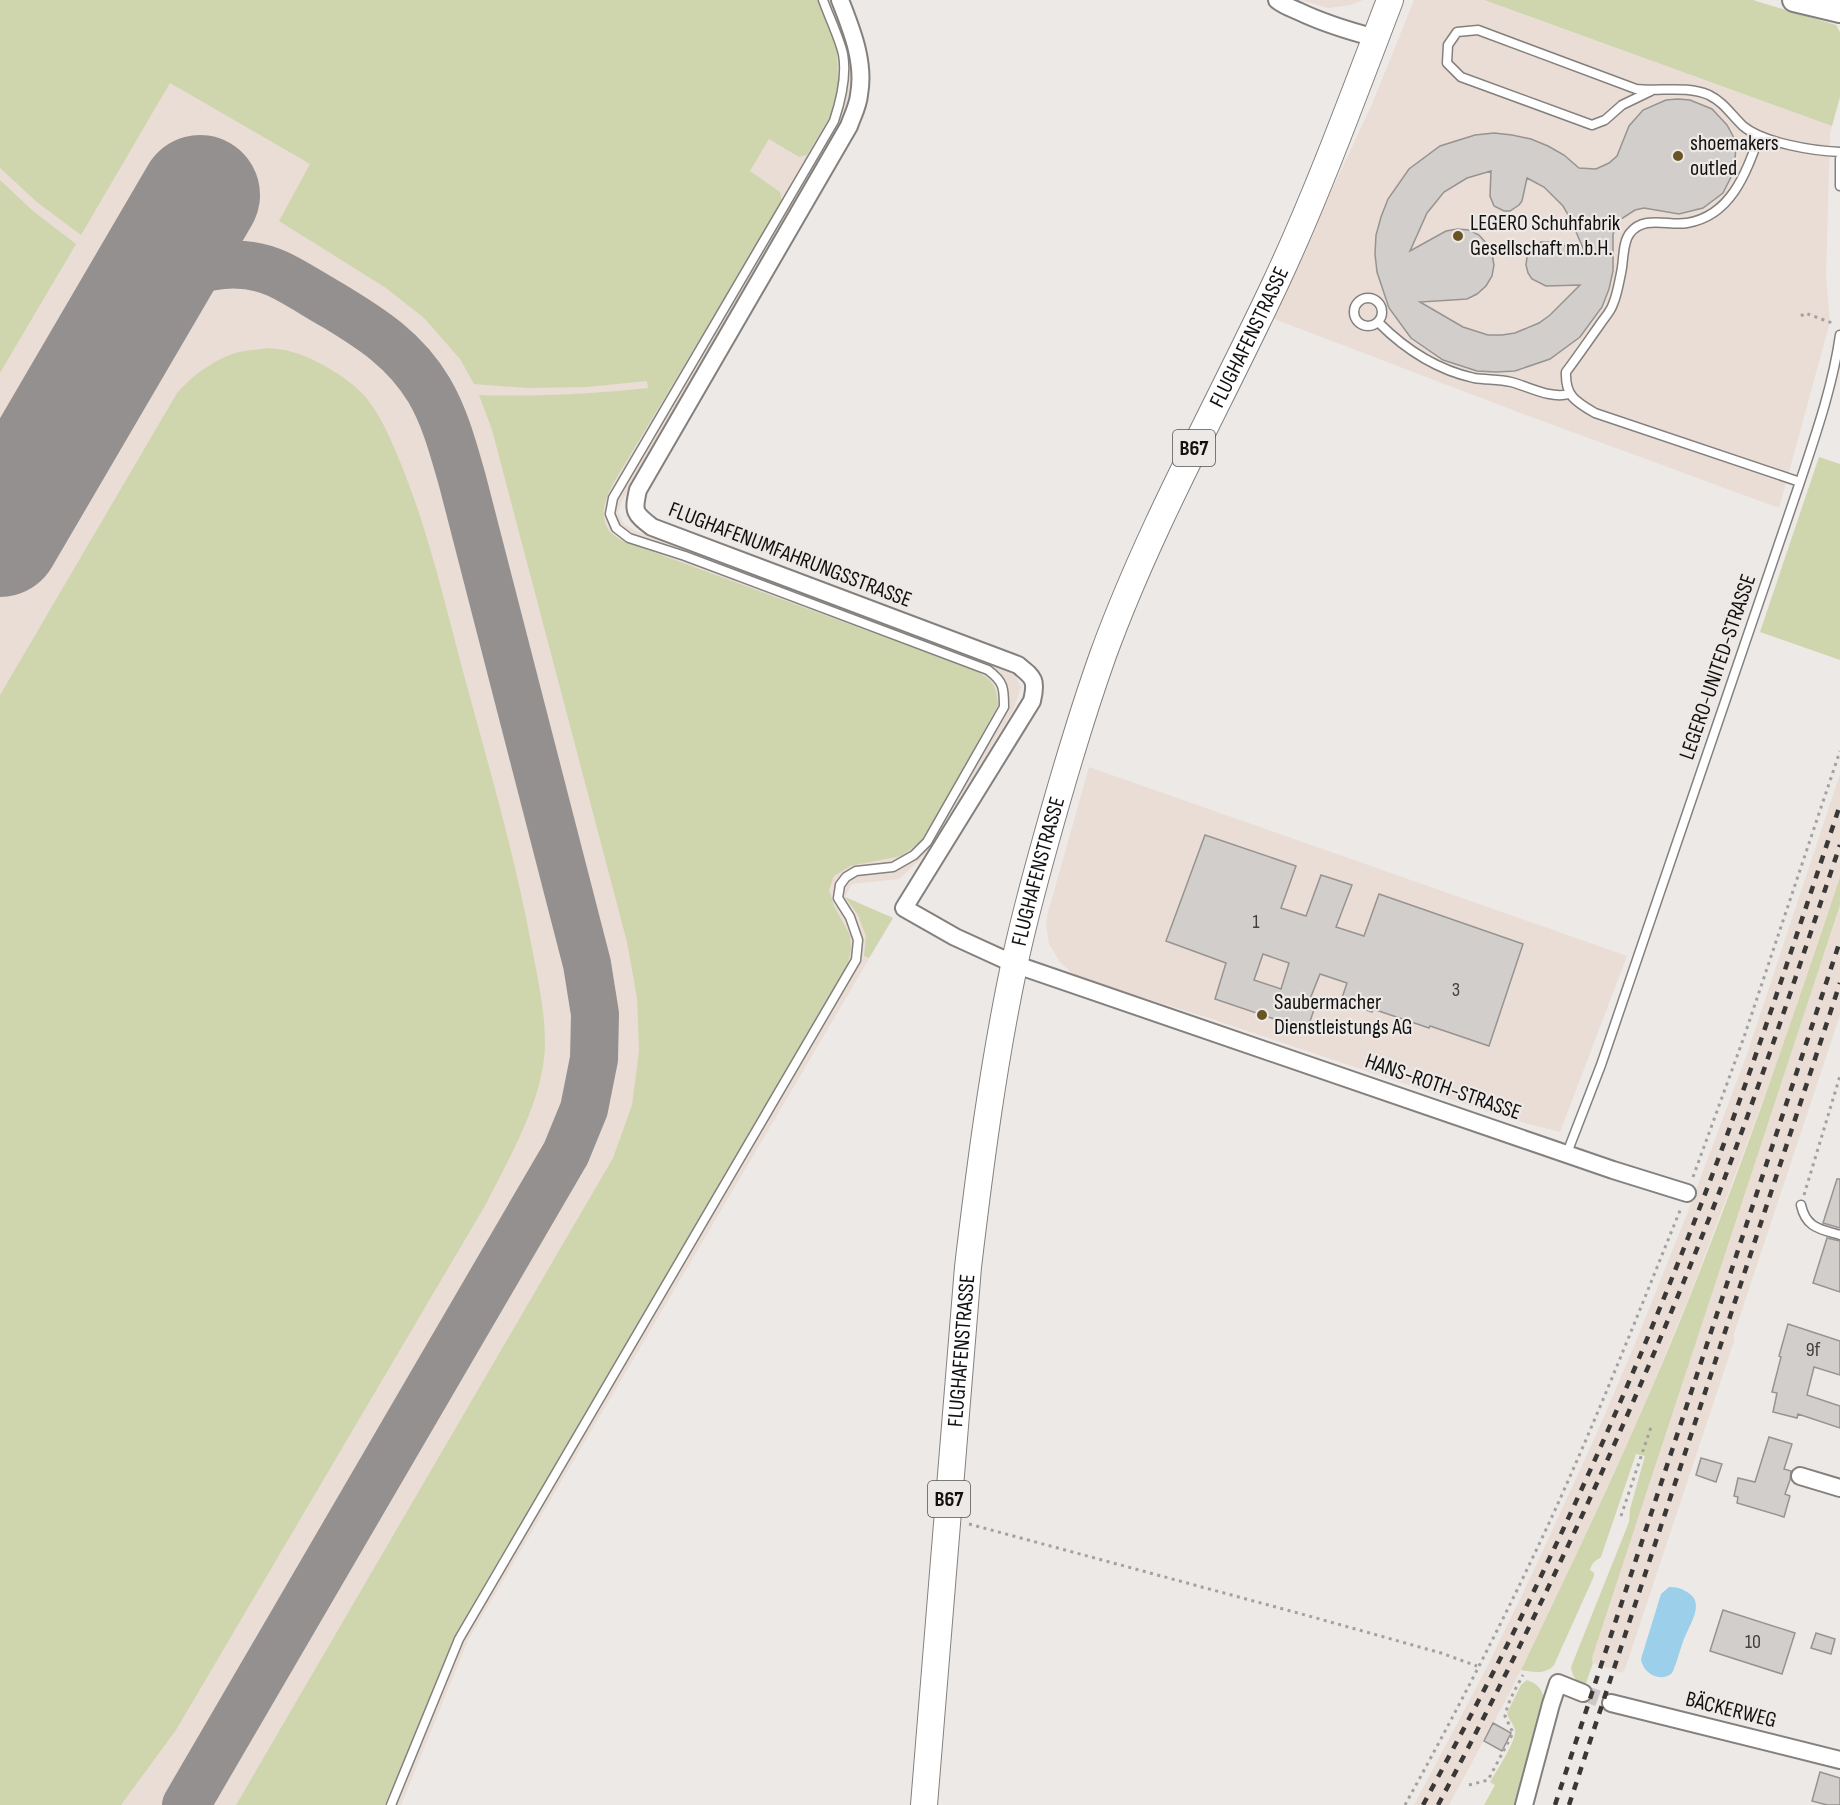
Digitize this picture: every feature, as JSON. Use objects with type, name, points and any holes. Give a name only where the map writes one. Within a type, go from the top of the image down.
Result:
[{"type":"main road","name":"FLUGHAFENSTRASSE","points":[[924,1805],[969,1256],[987,1117],[1014,964],[1036,874],[1093,684],[1114,626],[1162,515],[1285,262],[1390,0]]},
{"type":"main road","points":[[1794,0],[1840,11]]},
{"type":"street","name":"FLUGHAFENUMFAHRUNGSSTRASSE","points":[[840,0],[857,45],[860,72],[859,96],[849,126],[638,490],[634,506],[639,517],[652,527],[1018,665],[1032,676],[1035,687],[1032,701],[904,908],[955,937],[1014,964]]},
{"type":"street","points":[[1277,0],[1307,16],[1340,29],[1376,38]]},
{"type":"street","name":"HANS-ROTH-STRASSE","points":[[1014,964],[1687,1193]]},
{"type":"street","points":[[1800,1476],[1840,1488]]},
{"type":"street","points":[[1524,1805],[1558,1683],[1583,1693]]},
{"type":"street","name":"BÄCKERWEG","points":[[1611,1702],[1840,1760]]},
{"type":"lane","points":[[391,1805],[459,1639],[856,960],[858,940],[850,917],[838,898],[840,885],[846,877],[856,871],[893,867],[914,855],[927,842],[1004,707],[1004,690],[999,678],[988,670],[685,556],[629,538],[615,528],[609,514],[613,498],[834,121],[844,75],[843,54],[823,0]]},
{"type":"lane","points":[[1651,91],[1622,105],[1605,120],[1592,125],[1461,77],[1447,63],[1448,45],[1457,32],[1478,30],[1636,89],[1651,91],[1688,89],[1709,95],[1728,108],[1742,125],[1759,136],[1819,151],[1840,152]]},
{"type":"lane","points":[[1759,136],[1737,191],[1710,215],[1686,224],[1652,222],[1636,227],[1628,235],[1613,306],[1566,372],[1566,383],[1569,394],[1594,413],[1800,482]]},
{"type":"lane","points":[[1840,159],[1840,186]]},
{"type":"lane","points":[[1379,323],[1394,338],[1438,366],[1476,378],[1513,383],[1560,396],[1569,394]]},
{"type":"lane","name":"LEGERO-UNITED-STRASSE","points":[[1567,1154],[1621,1008],[1800,482],[1820,419],[1840,335]]},
{"type":"lane","points":[[840,885],[849,889]]},
{"type":"lane","points":[[1801,1205],[1806,1220],[1810,1224],[1840,1236]]},
{"type":"path","points":[[1801,316],[1805,313],[1840,325]]},
{"type":"path","points":[[1404,1805],[1478,1666],[1554,1511],[1590,1431],[1687,1193],[1751,1016],[1840,751]]},
{"type":"path","points":[[1801,1205],[1840,1076]]},
{"type":"path","points":[[1621,1516],[1653,1424]]},
{"type":"path","points":[[947,1518],[1330,1622],[1441,1653],[1478,1666]]},
{"type":"path","points":[[1469,1785],[1488,1780],[1510,1742],[1514,1733],[1505,1713],[1523,1675]]},
{"type":"shaded area","points":[[0,0],[832,0],[848,41],[853,78],[849,104],[838,129],[622,501],[618,512],[624,524],[636,531],[1002,667],[1016,677],[1021,687],[1013,711],[925,855],[899,879],[852,884],[845,897],[893,918],[468,1640],[401,1805],[0,1805]]},
{"type":"shaded area","points":[[1301,0],[1363,0],[1351,5],[1328,8]]},
{"type":"shaded area","points":[[1414,0],[1483,0],[1832,126],[1826,277],[1830,322],[1779,508],[1523,414],[1272,318],[1372,104]]},
{"type":"shaded area","points":[[1089,767],[1627,956],[1560,1132],[1509,1119],[1080,977],[1071,972],[1060,962],[1049,944],[1046,925]]},
{"type":"shaded area","points":[[1840,774],[1840,877],[1780,1055],[1693,1287],[1641,1413],[1556,1599],[1509,1694],[1449,1805],[1414,1805],[1486,1669],[1533,1572],[1635,1344],[1747,1054]]},
{"type":"shaded area","points":[[1840,905],[1840,1015],[1734,1334],[1734,1341],[1622,1673],[1593,1663],[1592,1658]]},
{"type":"green space","points":[[0,0],[819,0],[837,49],[838,85],[831,115],[807,155],[799,157],[769,139],[750,171],[780,192],[782,202],[614,482],[606,500],[604,519],[609,531],[621,540],[974,670],[992,683],[996,692],[998,705],[937,817],[920,842],[901,856],[850,866],[834,876],[829,890],[834,906],[850,935],[851,949],[847,968],[460,1627],[385,1805],[236,1805],[613,1158],[632,1105],[639,1051],[637,998],[627,942],[492,430],[479,395],[605,392],[648,388],[647,381],[587,387],[527,388],[474,384],[460,359],[424,318],[386,288],[279,221],[310,164],[170,83],[81,235],[38,203],[0,168]]},
{"type":"green space","points":[[1484,0],[1753,0],[1836,25],[1840,32],[1840,97],[1832,126]]},
{"type":"green space","points":[[0,180],[33,211],[76,244],[0,373]]},
{"type":"green space","points":[[268,348],[289,351],[312,359],[334,371],[362,393],[388,433],[413,495],[438,576],[517,878],[542,1005],[545,1030],[543,1064],[539,1085],[524,1126],[486,1204],[176,1730],[121,1805],[0,1805],[0,695],[177,393],[196,375],[218,360],[239,352]]},
{"type":"green space","points":[[1819,457],[1840,464],[1840,660],[1760,632]]},
{"type":"green space","points":[[1840,877],[1840,905],[1592,1658],[1593,1663],[1585,1686],[1575,1679],[1571,1667],[1629,1522],[1630,1509],[1645,1456],[1636,1454],[1601,1557],[1591,1567],[1590,1570],[1594,1576],[1554,1665],[1543,1672],[1521,1670],[1611,1480],[1694,1286],[1770,1083]]},
{"type":"green space","points":[[845,897],[893,918],[869,958],[864,956],[866,936],[858,915]]},
{"type":"green space","points":[[1527,1680],[1538,1687],[1544,1699],[1518,1805],[1484,1805],[1495,1785],[1490,1782],[1506,1756],[1515,1735],[1507,1713],[1521,1685]]},
{"type":"water","points":[[1669,1587],[1687,1592],[1696,1602],[1696,1608],[1672,1673],[1658,1677],[1645,1669],[1641,1659],[1661,1594]]},
{"type":"building","name":"LEGERO Schuhfabrik Gesellschaft m.b.H.","points":[[1666,100],[1690,100],[1712,109],[1727,125],[1733,136],[1736,147],[1734,171],[1723,193],[1703,208],[1679,214],[1644,208],[1635,210],[1621,219],[1613,234],[1613,271],[1609,289],[1602,307],[1580,337],[1550,359],[1515,371],[1496,372],[1477,371],[1443,360],[1411,338],[1389,308],[1377,272],[1375,254],[1376,235],[1388,199],[1409,169],[1440,146],[1475,135],[1494,133],[1531,139],[1564,155],[1579,168],[1596,169],[1617,156],[1629,126],[1643,110]],"holes":[[[1491,171],[1490,196],[1494,206],[1510,211],[1522,201],[1527,178],[1544,187],[1563,206],[1586,255],[1556,242],[1541,242],[1535,245],[1527,257],[1526,265],[1532,279],[1546,286],[1580,285],[1539,323],[1515,333],[1502,335],[1488,335],[1463,327],[1420,302],[1467,299],[1486,286],[1492,276],[1494,265],[1492,254],[1479,235],[1469,230],[1446,231],[1410,251],[1427,213],[1444,192],[1467,178]]]},
{"type":"building","points":[[1205,835],[1296,866],[1281,908],[1306,916],[1321,875],[1352,885],[1336,927],[1364,936],[1379,894],[1523,944],[1489,1046],[1430,1026],[1429,1028],[1373,1009],[1372,1012],[1341,1001],[1347,983],[1320,974],[1310,999],[1317,1001],[1307,1030],[1215,999],[1226,963],[1166,941]],"holes":[[[1263,954],[1289,963],[1281,989],[1254,980]]]},
{"type":"building","points":[[1837,1179],[1840,1179],[1840,1228],[1823,1223]]},
{"type":"building","points":[[1827,1238],[1840,1241],[1840,1292],[1813,1283]]},
{"type":"building","points":[[1788,1324],[1840,1341],[1840,1375],[1814,1367],[1807,1395],[1840,1406],[1840,1428],[1798,1414],[1797,1418],[1773,1412],[1777,1393],[1772,1392]]},
{"type":"building","points":[[1769,1437],[1792,1444],[1784,1469],[1791,1471],[1785,1494],[1790,1496],[1784,1517],[1737,1503],[1738,1497],[1734,1496],[1738,1478],[1755,1482]]},
{"type":"building","points":[[1701,1458],[1722,1464],[1716,1482],[1696,1475]]},
{"type":"building","points":[[1723,1610],[1795,1633],[1782,1674],[1710,1651]]},
{"type":"building","points":[[1816,1633],[1835,1639],[1831,1654],[1811,1648]]},
{"type":"building","points":[[1493,1723],[1511,1733],[1502,1751],[1484,1741]]},
{"type":"building","points":[[1820,1772],[1840,1778],[1840,1805],[1827,1805],[1812,1801]]},
{"type":"taxiway","points":[[123,326],[145,298],[178,277],[211,266],[245,265],[278,274],[348,315],[387,342],[420,376],[440,411],[462,479],[587,964],[595,1014],[594,1059],[584,1109],[566,1153],[186,1805]]},
{"type":"runway","points":[[0,537],[200,195]]},
{"type":"tunnel","points":[[1583,1693],[1611,1703]]},
{"type":"railway","points":[[1423,1805],[1531,1597],[1598,1452],[1661,1306],[1737,1107],[1840,805]]},
{"type":"railway","points":[[1438,1805],[1549,1586],[1650,1363],[1712,1211],[1746,1120],[1840,845]]},
{"type":"railway","points":[[1555,1805],[1840,941]]},
{"type":"railway","points":[[1569,1805],[1840,983]]},
{"type":"place","name":"shoemakers outled","points":[[1678,156]]},
{"type":"place","name":"LEGERO Schuhfabrik Gesellschaft m.b.H.","points":[[1458,236]]},
{"type":"place","name":"Saubermacher Dienstleistungs AG","points":[[1262,1015]]}]
